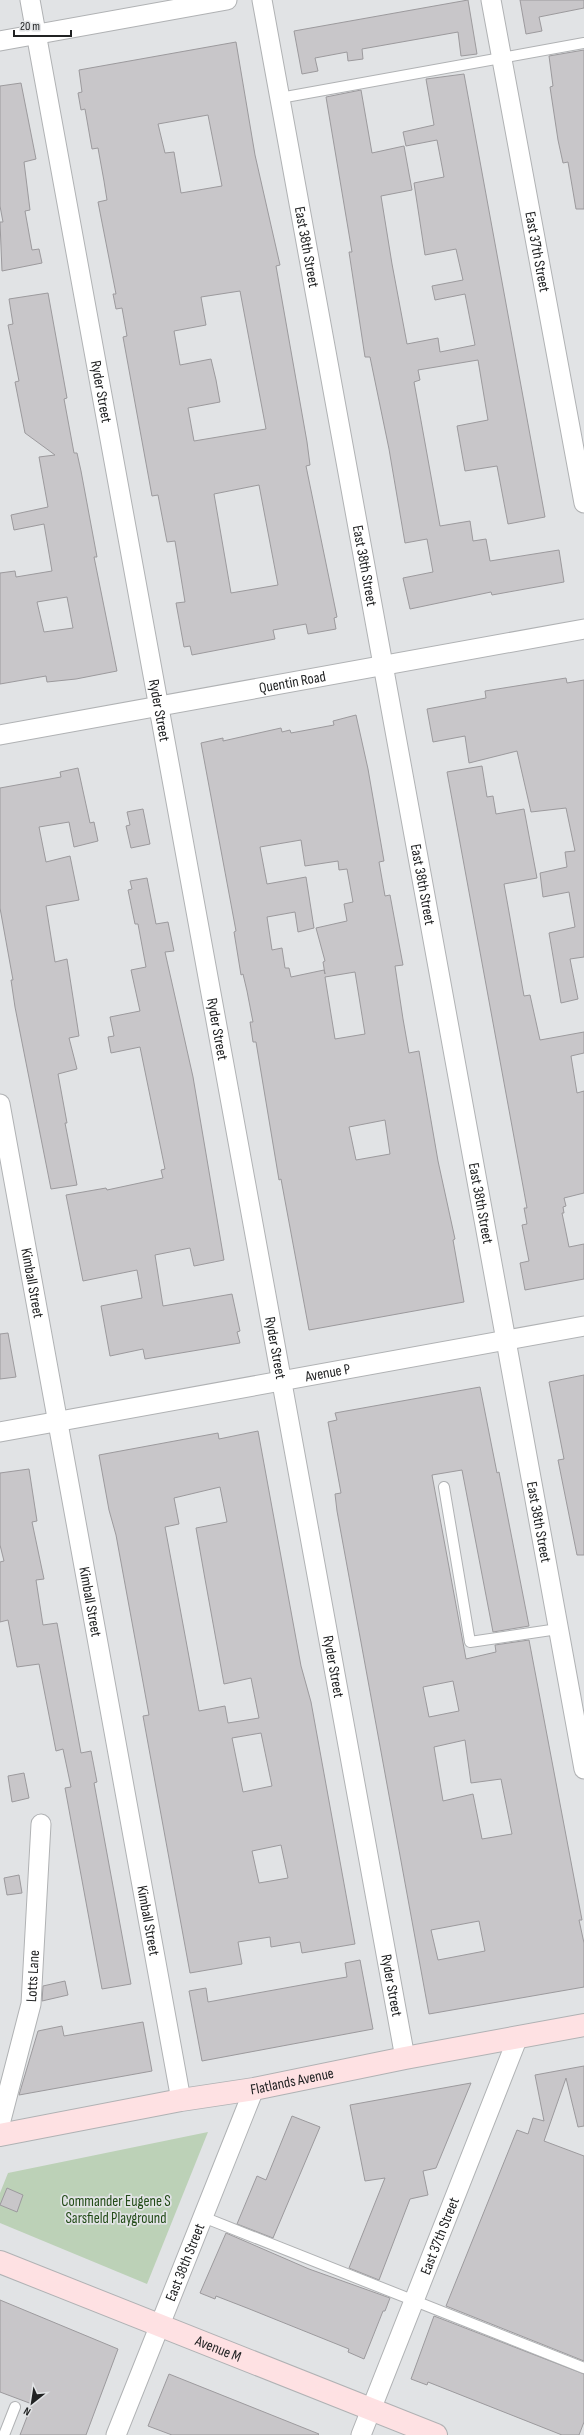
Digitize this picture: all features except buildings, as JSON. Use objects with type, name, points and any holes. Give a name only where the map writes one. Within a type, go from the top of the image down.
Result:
[{"type":"main road","name":"Flatlands Avenue","points":[[0,2135],[181,2100],[254,2090],[405,2058],[584,2025]]},
{"type":"main road","name":"Avenue M","points":[[0,2262],[160,2324],[436,2435]]},
{"type":"street","name":"Ryder Street","points":[[30,0],[405,2058]]},
{"type":"street","points":[[0,41],[227,0]]},
{"type":"street","name":"East 38th Street","points":[[262,0],[584,1769]]},
{"type":"street","name":"East 37th Street","points":[[492,0],[584,502]]},
{"type":"street","name":"Quentin Road","points":[[0,736],[584,629]]},
{"type":"street","name":"Kimball Street","points":[[0,1104],[181,2100]]},
{"type":"street","name":"Avenue P","points":[[0,1432],[584,1326]]},
{"type":"street","name":"Lotts Lane","points":[[0,2124],[31,2004],[41,1824]]},
{"type":"street","name":"East 37th Street","points":[[361,2435],[518,2037]]},
{"type":"street","name":"East 38th Street","points":[[119,2434],[160,2324],[254,2090]]},
{"type":"lane","points":[[280,98],[584,43]]},
{"type":"lane","points":[[444,1487],[470,1642],[558,1629]]},
{"type":"lane","points":[[203,2217],[346,2275],[414,2299],[444,2313],[584,2368]]},
{"type":"lane","points":[[4,2435],[15,2407]]},
{"type":"green space","name":"Commander Eugene S Sarsfield Playground","points":[[208,2132],[147,2284],[0,2223],[0,2193],[8,2173]]}]
